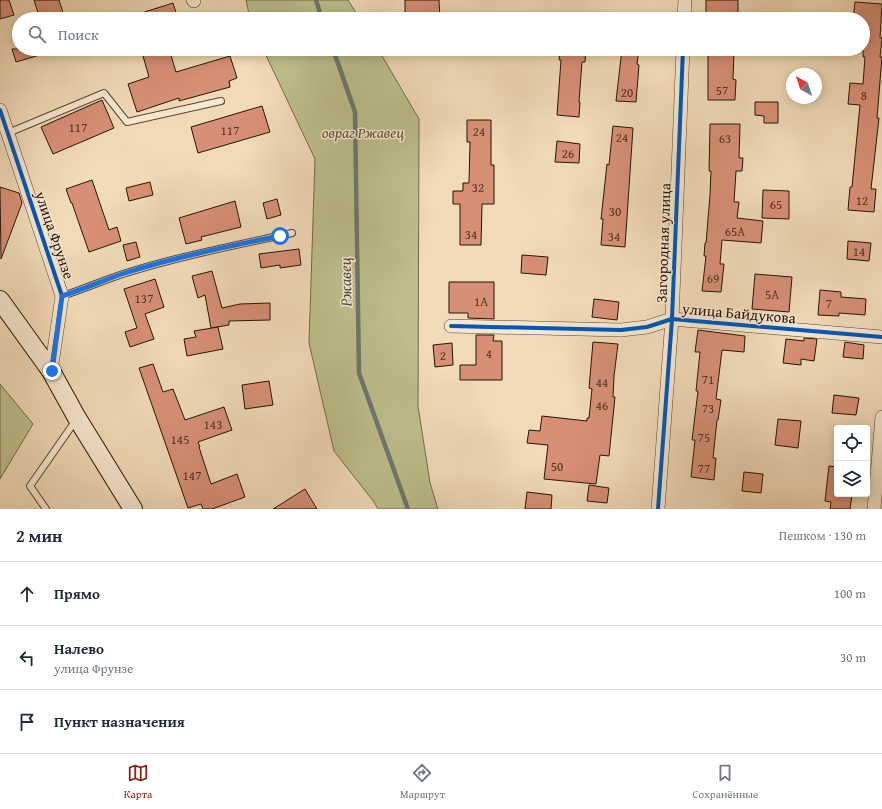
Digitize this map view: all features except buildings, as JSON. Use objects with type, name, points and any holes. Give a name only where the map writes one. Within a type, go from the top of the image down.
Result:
[{"type":"street","points":[[684,12],[685,0]]},
{"type":"street","name":"Загородная улица","points":[[658,509],[672,319],[683,56]]},
{"type":"street","name":"улица Фрунзе","points":[[0,110],[62,296],[52,371]]},
{"type":"street","points":[[0,300],[52,371],[77,418],[133,509]]},
{"type":"street","name":"улица Байдукова","points":[[451,326],[621,330],[647,327],[672,319],[882,337]]},
{"type":"street","points":[[874,509],[882,417]]},
{"type":"lane","points":[[8,133],[104,93],[127,122],[221,101]]},
{"type":"lane","points":[[62,296],[124,273],[292,233]]},
{"type":"lane","points":[[46,509],[30,486],[77,418]]},
{"type":"green space","points":[[246,0],[348,0],[356,12],[249,12]]},
{"type":"green space","name":"овраг Ржавец","points":[[266,56],[382,56],[419,119],[418,406],[430,483],[438,509],[378,509],[334,451],[309,343],[315,159]]},
{"type":"green space","points":[[0,384],[33,424],[0,479]]},
{"type":"waterway","name":"Ржавец","points":[[316,0],[320,12]]},
{"type":"waterway","name":"Ржавец","points":[[335,56],[355,112],[359,373],[408,509]]},
{"type":"cycle path","points":[[658,509],[672,319],[683,56]]},
{"type":"cycle path","points":[[0,110],[62,296],[51,371]]},
{"type":"cycle path","points":[[451,326],[621,330],[647,327],[672,319],[882,337]]},
{"type":"route","points":[[52,371],[62,296],[124,273],[241,244],[280,236]]}]
